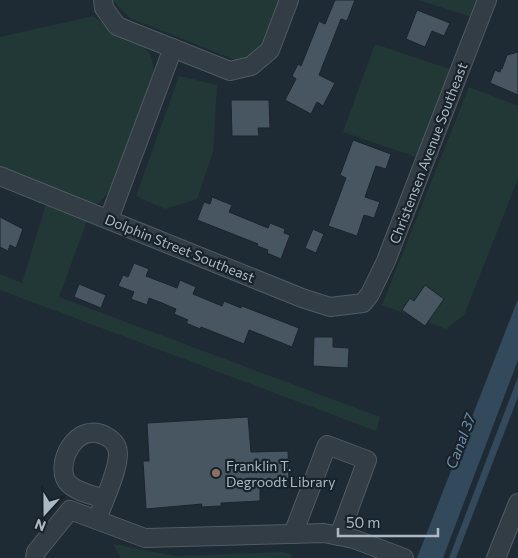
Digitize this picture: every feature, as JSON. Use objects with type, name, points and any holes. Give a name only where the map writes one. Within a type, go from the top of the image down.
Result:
[{"type":"street","points":[[103,0],[104,8],[116,26],[230,71],[251,66],[270,50],[290,0]]},
{"type":"street","name":"Christensen Avenue Southeast","points":[[363,303],[370,294],[386,261],[487,0]]},
{"type":"street","points":[[109,219],[173,48]]},
{"type":"street","name":"Dolphin Street Southeast","points":[[0,176],[330,308],[363,303]]},
{"type":"street","points":[[293,534],[327,445],[367,460],[339,536]]},
{"type":"street","points":[[96,520],[104,499]]},
{"type":"street","points":[[496,558],[518,503]]},
{"type":"street","points":[[35,558],[36,552],[70,510],[145,538],[324,533],[354,539],[404,558]]},
{"type":"green space","points":[[112,0],[284,0],[260,53],[245,61],[235,60],[130,18]]},
{"type":"green space","points":[[418,0],[479,0],[472,17]]},
{"type":"green space","points":[[94,16],[117,33],[138,43],[148,51],[153,64],[153,73],[109,192],[99,203],[87,204],[0,169],[0,37]]},
{"type":"green space","points":[[375,44],[452,70],[419,158],[343,132]]},
{"type":"green space","points":[[179,76],[217,85],[213,152],[197,199],[165,209],[136,196]]},
{"type":"green space","points":[[469,87],[518,106],[518,179],[464,315],[446,329],[382,305]]},
{"type":"green space","points":[[46,204],[88,218],[59,297],[380,417],[376,431],[0,290],[0,274],[22,283]]},
{"type":"green space","points":[[113,544],[175,556],[284,552],[292,554],[291,558],[121,558]]},
{"type":"water","points":[[518,299],[518,360],[443,558],[417,558]]},
{"type":"water","points":[[518,377],[518,397],[456,558],[449,558]]},
{"type":"building","points":[[335,0],[355,0],[347,21],[341,19],[319,75],[335,83],[323,106],[317,102],[311,114],[285,100],[296,79],[292,76],[298,64],[301,66],[319,21],[325,24]]},
{"type":"building","points":[[417,10],[450,23],[444,36],[432,31],[425,47],[406,39]]},
{"type":"building","points":[[518,52],[518,95],[490,83],[495,70],[500,72],[502,69],[507,55]]},
{"type":"building","points":[[231,100],[269,100],[270,128],[258,128],[259,136],[232,136]]},
{"type":"building","points":[[353,140],[391,154],[386,169],[376,166],[365,197],[380,202],[374,218],[364,215],[357,236],[328,226],[346,178],[340,175]]},
{"type":"building","points":[[212,197],[232,205],[229,212],[268,228],[270,223],[285,229],[284,233],[290,235],[281,259],[267,253],[268,250],[257,246],[258,244],[197,220],[204,202],[210,204]]},
{"type":"building","points":[[0,217],[23,229],[16,248],[10,245],[8,251],[0,247]]},
{"type":"building","points":[[313,229],[324,234],[316,253],[305,248]]},
{"type":"building","points":[[134,263],[149,269],[146,276],[177,288],[180,280],[196,287],[193,294],[222,306],[224,301],[241,308],[242,306],[299,328],[292,347],[249,330],[244,344],[186,323],[188,320],[174,314],[176,309],[162,303],[149,298],[147,305],[131,299],[134,292],[118,286],[123,275],[128,277]]},
{"type":"building","points":[[79,284],[106,295],[101,308],[74,297]]},
{"type":"building","points":[[425,285],[444,299],[425,326],[402,310],[410,298],[414,301]]},
{"type":"building","points":[[314,337],[333,337],[333,347],[349,348],[348,368],[313,366]]},
{"type":"building","name":"Franklin T. Degroodt Library","points":[[248,417],[251,452],[288,451],[289,485],[260,487],[260,501],[221,503],[221,506],[201,507],[202,504],[146,509],[143,461],[149,461],[147,423]]},
{"type":"place","name":"Franklin T. Degroodt Library","points":[[216,473]]},
{"type":"water label","name":"Canal 37","points":[[460,441]]}]
